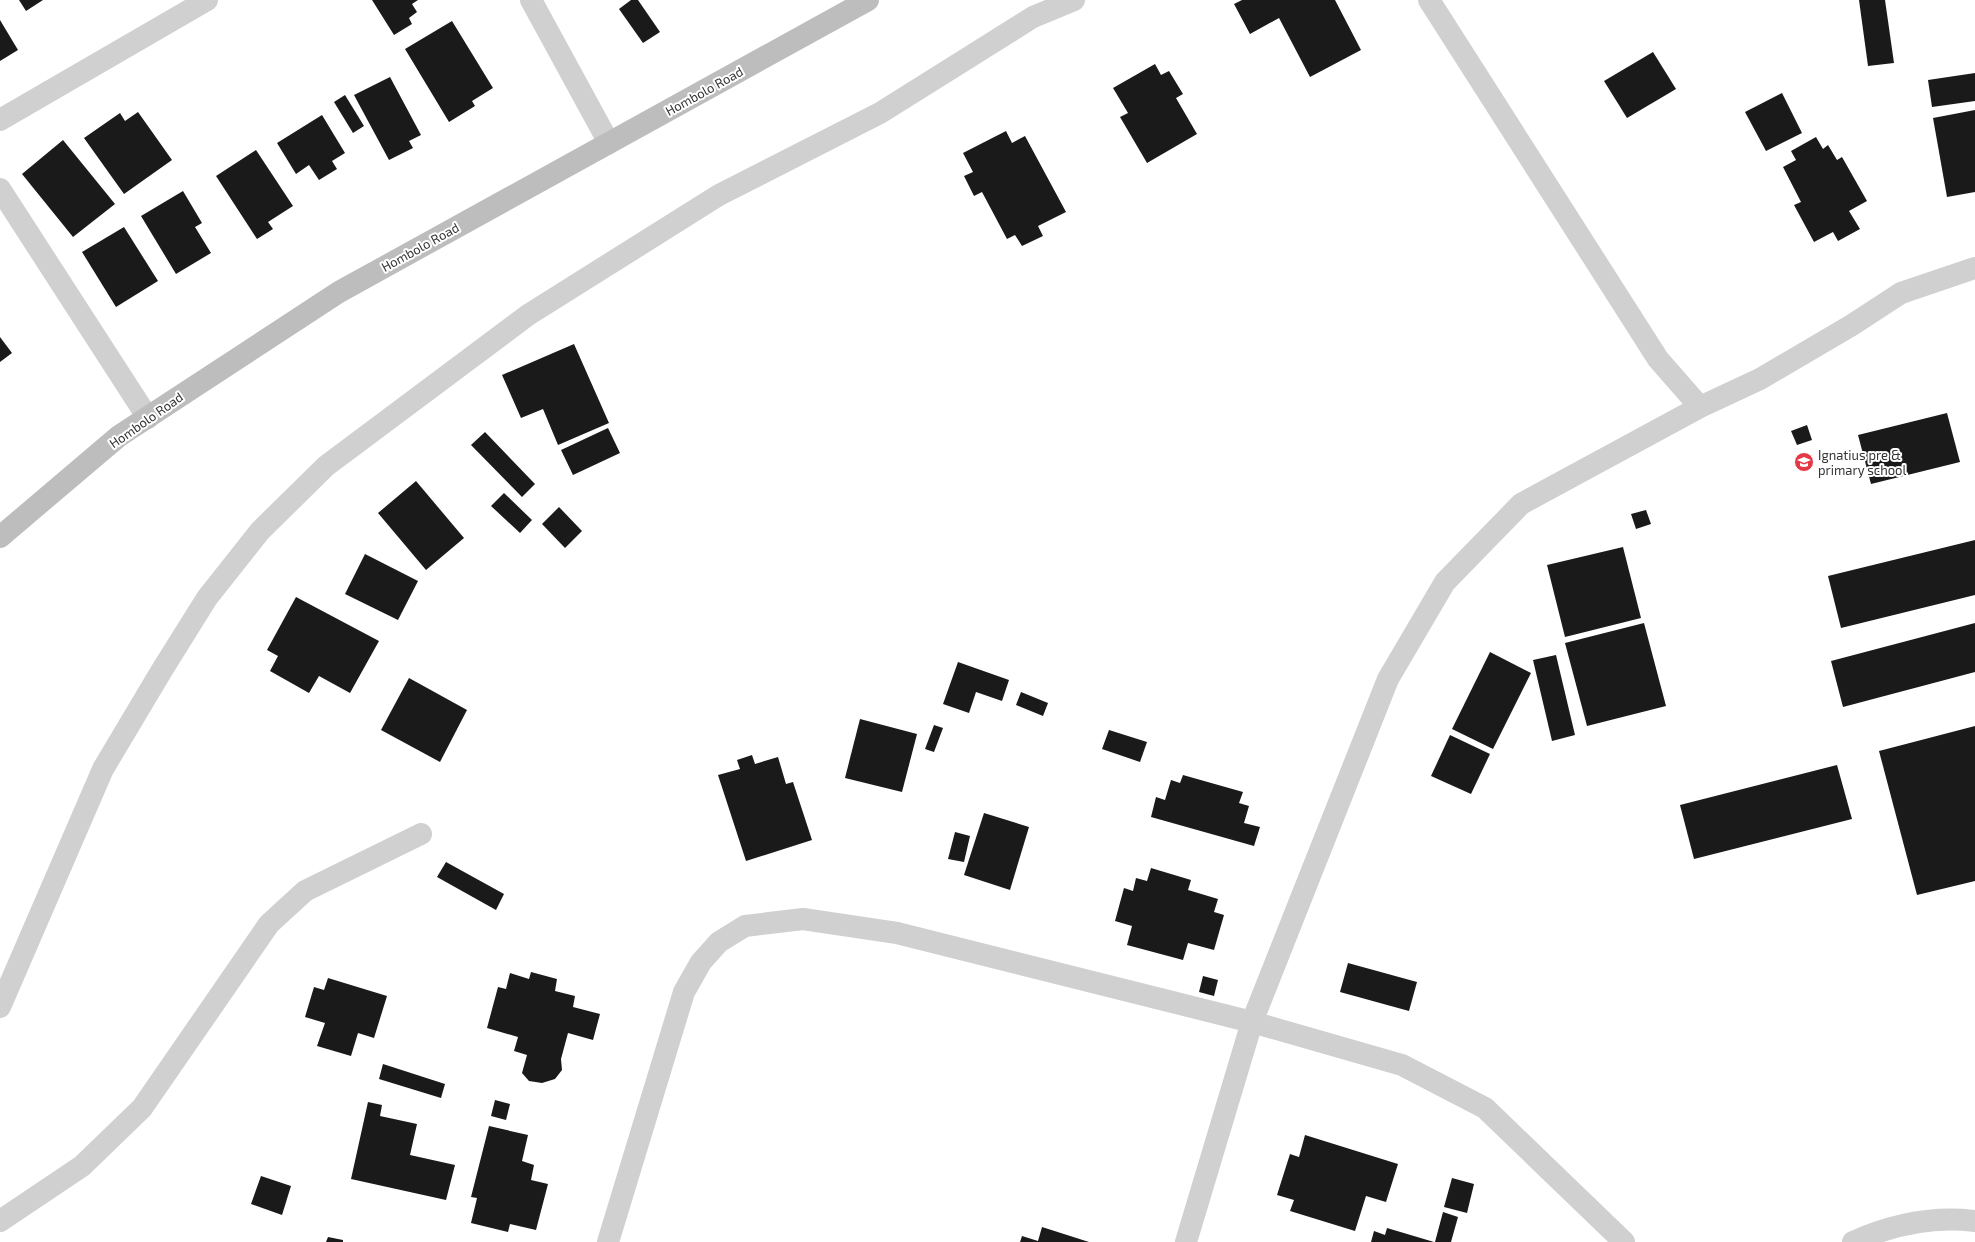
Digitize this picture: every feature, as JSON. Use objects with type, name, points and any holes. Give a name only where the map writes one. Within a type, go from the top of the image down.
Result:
[{"type":"street","points":[[0,120],[207,0]]},
{"type":"street","points":[[531,0],[609,143]]},
{"type":"street","name":"Hombolo Road","points":[[0,536],[119,436],[339,292],[868,0]]},
{"type":"street","points":[[0,1007],[104,769],[162,670],[207,598],[260,531],[326,466],[528,315],[712,199],[880,113],[1033,17],[1074,0]]},
{"type":"street","points":[[1429,0],[1658,359],[1700,407]]},
{"type":"street","points":[[0,189],[148,418]]},
{"type":"street","points":[[1186,1242],[1252,1022],[1388,680],[1445,582],[1521,504],[1700,407],[1760,379],[1852,325],[1901,293],[1975,268]]},
{"type":"street","points":[[0,1221],[82,1166],[142,1108],[269,924],[305,891],[421,834]]},
{"type":"street","points":[[608,1242],[684,992],[701,962],[719,942],[745,926],[803,919],[897,933],[1252,1022],[1402,1065],[1485,1108],[1624,1242]]},
{"type":"street","points":[[1853,1242],[1875,1232],[1915,1222],[1975,1221]]},
{"type":"building","points":[[19,0],[43,0],[26,11]]},
{"type":"building","points":[[372,0],[418,0],[412,4],[417,12],[409,18],[412,24],[394,35]]},
{"type":"building","points":[[631,0],[638,0],[660,32],[643,43],[619,9]]},
{"type":"building","points":[[1242,0],[1335,0],[1361,50],[1310,77],[1279,18],[1250,34],[1234,4]]},
{"type":"building","points":[[1859,0],[1885,0],[1894,63],[1868,66]]},
{"type":"building","points":[[0,20],[18,50],[0,61]]},
{"type":"building","points":[[452,21],[493,88],[472,101],[475,106],[449,122],[405,49]]},
{"type":"building","points":[[1653,52],[1676,89],[1627,118],[1604,81]]},
{"type":"building","points":[[1155,64],[1161,75],[1169,71],[1183,94],[1176,98],[1197,134],[1147,163],[1120,117],[1128,113],[1113,88]]},
{"type":"building","points":[[1975,73],[1975,101],[1932,107],[1928,80]]},
{"type":"building","points":[[390,77],[421,135],[409,141],[413,148],[389,160],[354,95]]},
{"type":"building","points":[[1782,93],[1802,133],[1766,151],[1745,112]]},
{"type":"building","points":[[345,95],[364,126],[353,133],[334,102]]},
{"type":"building","points":[[1975,110],[1975,192],[1947,197],[1933,118]]},
{"type":"building","points":[[138,112],[172,160],[124,194],[84,138],[120,113],[125,121]]},
{"type":"building","points":[[322,115],[345,153],[332,161],[337,169],[319,180],[309,165],[296,174],[277,143]]},
{"type":"building","points":[[1006,131],[1012,143],[1025,136],[1066,212],[1038,226],[1043,236],[1022,246],[1015,235],[1007,239],[982,192],[974,196],[964,176],[973,172],[963,153]]},
{"type":"building","points":[[1816,137],[1823,149],[1828,145],[1837,160],[1842,157],[1867,201],[1849,211],[1860,229],[1838,241],[1833,232],[1814,242],[1794,205],[1801,202],[1783,167],[1796,160],[1791,151]]},
{"type":"building","points":[[63,140],[115,204],[73,237],[22,174]]},
{"type":"building","points":[[256,150],[293,206],[268,222],[273,229],[257,239],[216,176]]},
{"type":"building","points":[[183,191],[202,223],[195,227],[211,253],[176,274],[141,216]]},
{"type":"building","points":[[124,227],[158,281],[116,307],[82,252]]},
{"type":"building","points":[[0,337],[12,353],[0,362]]},
{"type":"building","points":[[574,344],[609,423],[558,445],[543,409],[521,418],[502,375]]},
{"type":"building","points":[[1947,413],[1960,462],[1871,484],[1858,435]]},
{"type":"building","points":[[1807,425],[1812,440],[1797,445],[1791,431]]},
{"type":"building","points":[[608,428],[620,453],[573,475],[561,450]]},
{"type":"building","points":[[485,432],[535,484],[522,497],[471,445]]},
{"type":"building","points":[[416,481],[464,538],[426,570],[378,513]]},
{"type":"building","points":[[504,493],[532,520],[520,533],[491,506]]},
{"type":"building","points":[[559,507],[582,531],[565,548],[542,524]]},
{"type":"building","points":[[1646,510],[1651,524],[1636,529],[1631,514]]},
{"type":"building","points":[[1975,540],[1975,595],[1841,628],[1828,576]]},
{"type":"building","points":[[1623,547],[1641,618],[1565,637],[1547,565]]},
{"type":"building","points":[[365,554],[418,581],[398,620],[345,594]]},
{"type":"building","points":[[296,597],[379,641],[350,693],[319,676],[309,693],[270,671],[278,656],[267,650]]},
{"type":"building","points":[[1644,623],[1666,706],[1587,726],[1565,643]]},
{"type":"building","points":[[1975,623],[1975,672],[1843,707],[1831,661]]},
{"type":"building","points":[[1490,652],[1531,673],[1493,749],[1452,729]]},
{"type":"building","points":[[1556,655],[1575,735],[1552,741],[1533,660]]},
{"type":"building","points":[[958,662],[1009,680],[1002,701],[976,692],[969,713],[943,704]]},
{"type":"building","points":[[409,678],[467,710],[440,762],[381,730]]},
{"type":"building","points":[[1021,692],[1048,703],[1043,716],[1016,705]]},
{"type":"building","points":[[860,719],[917,734],[902,792],[845,778]]},
{"type":"building","points":[[934,725],[943,728],[934,752],[925,749]]},
{"type":"building","points":[[1975,726],[1975,881],[1917,895],[1879,751]]},
{"type":"building","points":[[1109,730],[1147,742],[1140,762],[1102,749]]},
{"type":"building","points":[[1450,735],[1490,754],[1471,794],[1431,776]]},
{"type":"building","points":[[752,755],[755,764],[778,757],[786,784],[793,782],[812,840],[746,861],[718,775],[740,769],[737,760]]},
{"type":"building","points":[[1837,765],[1852,819],[1694,859],[1680,805]]},
{"type":"building","points":[[1183,775],[1243,792],[1239,803],[1249,806],[1244,823],[1260,827],[1254,846],[1151,817],[1156,797],[1165,800],[1171,780],[1180,783]]},
{"type":"building","points":[[984,813],[1029,827],[1010,890],[964,875]]},
{"type":"building","points":[[955,832],[970,836],[964,862],[948,859]]},
{"type":"building","points":[[446,862],[504,894],[496,910],[437,877]]},
{"type":"building","points":[[1151,868],[1191,880],[1188,890],[1218,899],[1214,912],[1224,915],[1214,950],[1188,943],[1183,960],[1127,945],[1132,926],[1115,921],[1124,888],[1133,891],[1136,878],[1147,881]]},
{"type":"building","points":[[1348,963],[1417,982],[1409,1011],[1340,992]]},
{"type":"building","points":[[531,972],[557,979],[555,991],[575,996],[573,1007],[600,1014],[593,1040],[568,1033],[561,1059],[562,1070],[555,1079],[542,1083],[529,1081],[522,1073],[527,1055],[514,1051],[518,1037],[487,1028],[498,987],[506,989],[510,973],[529,979]]},
{"type":"building","points":[[1203,976],[1218,980],[1214,996],[1199,992]]},
{"type":"building","points":[[328,978],[387,996],[374,1038],[358,1033],[351,1056],[317,1046],[325,1023],[305,1017],[314,987],[324,990]]},
{"type":"building","points":[[383,1064],[445,1084],[441,1098],[379,1079]]},
{"type":"building","points":[[495,1100],[510,1104],[506,1120],[491,1116]]},
{"type":"building","points":[[368,1102],[382,1105],[380,1116],[417,1124],[410,1155],[455,1165],[446,1200],[351,1179]]},
{"type":"building","points":[[489,1126],[528,1135],[522,1161],[534,1165],[531,1180],[548,1184],[536,1230],[510,1224],[508,1232],[471,1223],[477,1198],[471,1197]]},
{"type":"building","points":[[1305,1135],[1398,1164],[1386,1202],[1366,1196],[1355,1231],[1290,1211],[1294,1200],[1277,1195],[1290,1154],[1299,1157]]},
{"type":"building","points":[[261,1176],[291,1186],[282,1215],[251,1204]]},
{"type":"building","points":[[1452,1178],[1474,1184],[1467,1213],[1444,1207]]},
{"type":"building","points":[[1443,1212],[1458,1217],[1451,1242],[1435,1242]]},
{"type":"building","points":[[1042,1227],[1089,1242],[1020,1242],[1022,1236],[1038,1241]]},
{"type":"building","points":[[1387,1228],[1434,1242],[1371,1242],[1374,1231],[1385,1235]]},
{"type":"building","points":[[328,1237],[343,1240],[343,1242],[326,1242]]},
{"type":"place","name":"Ignatius pre & primary school","points":[[1804,462]]}]
